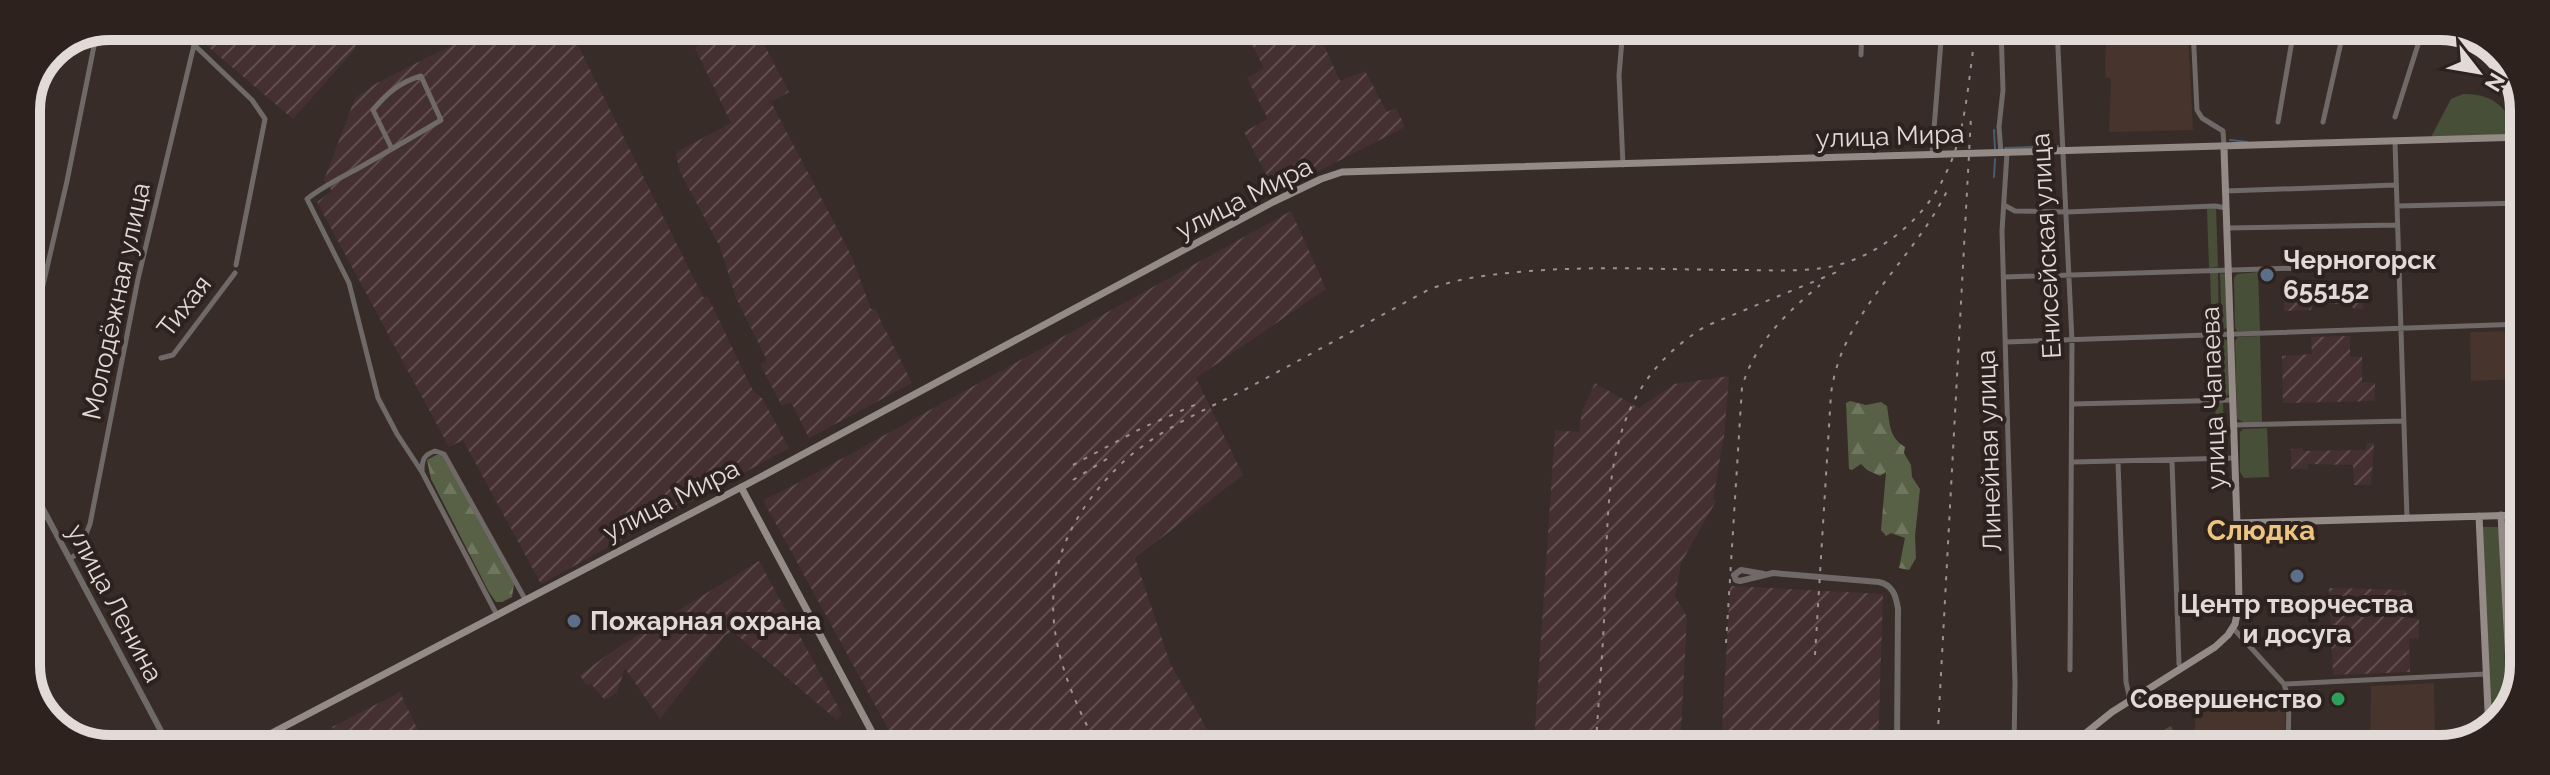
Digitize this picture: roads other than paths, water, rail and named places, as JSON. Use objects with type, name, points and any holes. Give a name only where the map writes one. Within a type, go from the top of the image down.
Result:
[{"type":"main road","name":"улица Мира","points":[[268,735],[741,487],[1273,202],[1329,176],[1347,172],[2510,138]]},
{"type":"main road","name":"улица Чапаева","points":[[2224,148],[2239,604],[2233,628]]},
{"type":"main road","points":[[741,487],[874,735]]},
{"type":"main road","points":[[2501,515],[2509,672]]},
{"type":"main road","points":[[2237,523],[2510,515]]},
{"type":"main road","points":[[2479,516],[2488,716]]},
{"type":"main road","points":[[2084,735],[2130,700],[2215,647],[2233,628]]},
{"type":"street","points":[[189,40],[252,100],[265,119],[236,265]]},
{"type":"street","points":[[1622,40],[1619,75],[1623,165]]},
{"type":"street","points":[[1861,55],[1862,40]]},
{"type":"street","points":[[1932,155],[1941,40]]},
{"type":"street","name":"Линейная улица","points":[[2001,40],[2003,90],[1999,127],[2004,153],[2014,735]]},
{"type":"street","name":"Енисейская улица","points":[[2057,40],[2072,341],[2070,670]]},
{"type":"street","points":[[2194,40],[2197,110],[2202,118],[2226,130],[2224,148]]},
{"type":"street","points":[[2278,122],[2292,40]]},
{"type":"street","points":[[2323,122],[2342,40]]},
{"type":"street","points":[[2395,117],[2420,40]]},
{"type":"street","points":[[40,298],[95,41]]},
{"type":"street","name":"Молодёжная улица","points":[[70,559],[79,552],[90,524],[138,279],[194,45]]},
{"type":"street","points":[[392,149],[373,110],[386,94],[421,76],[441,120],[392,149],[307,199],[349,283],[378,398],[422,472],[497,615]]},
{"type":"street","points":[[2395,142],[2407,519]]},
{"type":"street","points":[[2226,191],[2396,185]]},
{"type":"street","points":[[2397,206],[2510,203]]},
{"type":"street","points":[[2004,205],[2015,211],[2067,212],[2226,208]]},
{"type":"street","points":[[2227,228],[2397,225]]},
{"type":"street","points":[[2004,277],[2398,265]]},
{"type":"street","name":"Тихая","points":[[161,358],[173,355],[235,273]]},
{"type":"street","points":[[2006,342],[2510,324]]},
{"type":"street","points":[[2073,404],[2233,400]]},
{"type":"street","points":[[2233,425],[2404,421]]},
{"type":"street","points":[[422,472],[425,455],[435,451],[444,454],[525,599]]},
{"type":"street","points":[[2073,462],[2235,458]]},
{"type":"street","name":"улица Чапаева","points":[[2172,461],[2181,668]]},
{"type":"street","points":[[2118,462],[2126,679],[2130,700]]},
{"type":"street","name":"улица Ленина","points":[[40,503],[163,735]]},
{"type":"street","points":[[1764,574],[1889,585],[1895,594],[1898,609],[1897,735]]},
{"type":"street","points":[[2233,628],[2284,684],[2289,700],[2288,735]]},
{"type":"street","points":[[2284,684],[2486,674]]},
{"type":"waterway","points":[[1994,130],[1995,149]]},
{"type":"waterway","points":[[2230,140],[2247,142]]},
{"type":"waterway","points":[[2005,148],[2058,146]]},
{"type":"waterway","points":[[1994,177],[1995,159]]},
{"type":"railway","points":[[1092,735],[1059,653],[1054,622],[1054,592],[1059,561],[1071,529],[1097,490],[1131,455],[1184,420],[1430,289],[1452,282],[1507,273],[1574,269],[1807,270],[1861,257],[1905,228],[1928,203],[1946,173],[1963,122],[1975,40]]},
{"type":"railway","points":[[1938,735],[1971,117]]},
{"type":"railway","points":[[1815,655],[1831,394],[1837,365],[1863,313],[1916,241],[1947,191]]},
{"type":"railway","points":[[1597,735],[1608,513],[1619,442],[1630,409],[1648,378],[1673,351],[1706,326],[1837,272]]},
{"type":"railway","points":[[1726,643],[1742,387],[1763,343],[1795,307],[1820,285]]},
{"type":"railway","points":[[1073,465],[1142,428],[1199,403]]},
{"type":"railway","points":[[1073,480],[1110,457]]},
{"type":"place","name":"Черногорск 655152","points":[[2267,275]]},
{"type":"place","name":"Центр творчества и досуга","points":[[2297,576]]},
{"type":"place","name":"Пожарная охрана","points":[[574,621]]},
{"type":"place","name":"Совершенство","points":[[2338,699]]},
{"type":"district","name":"Слюдка","points":[[2261,530]]}]
